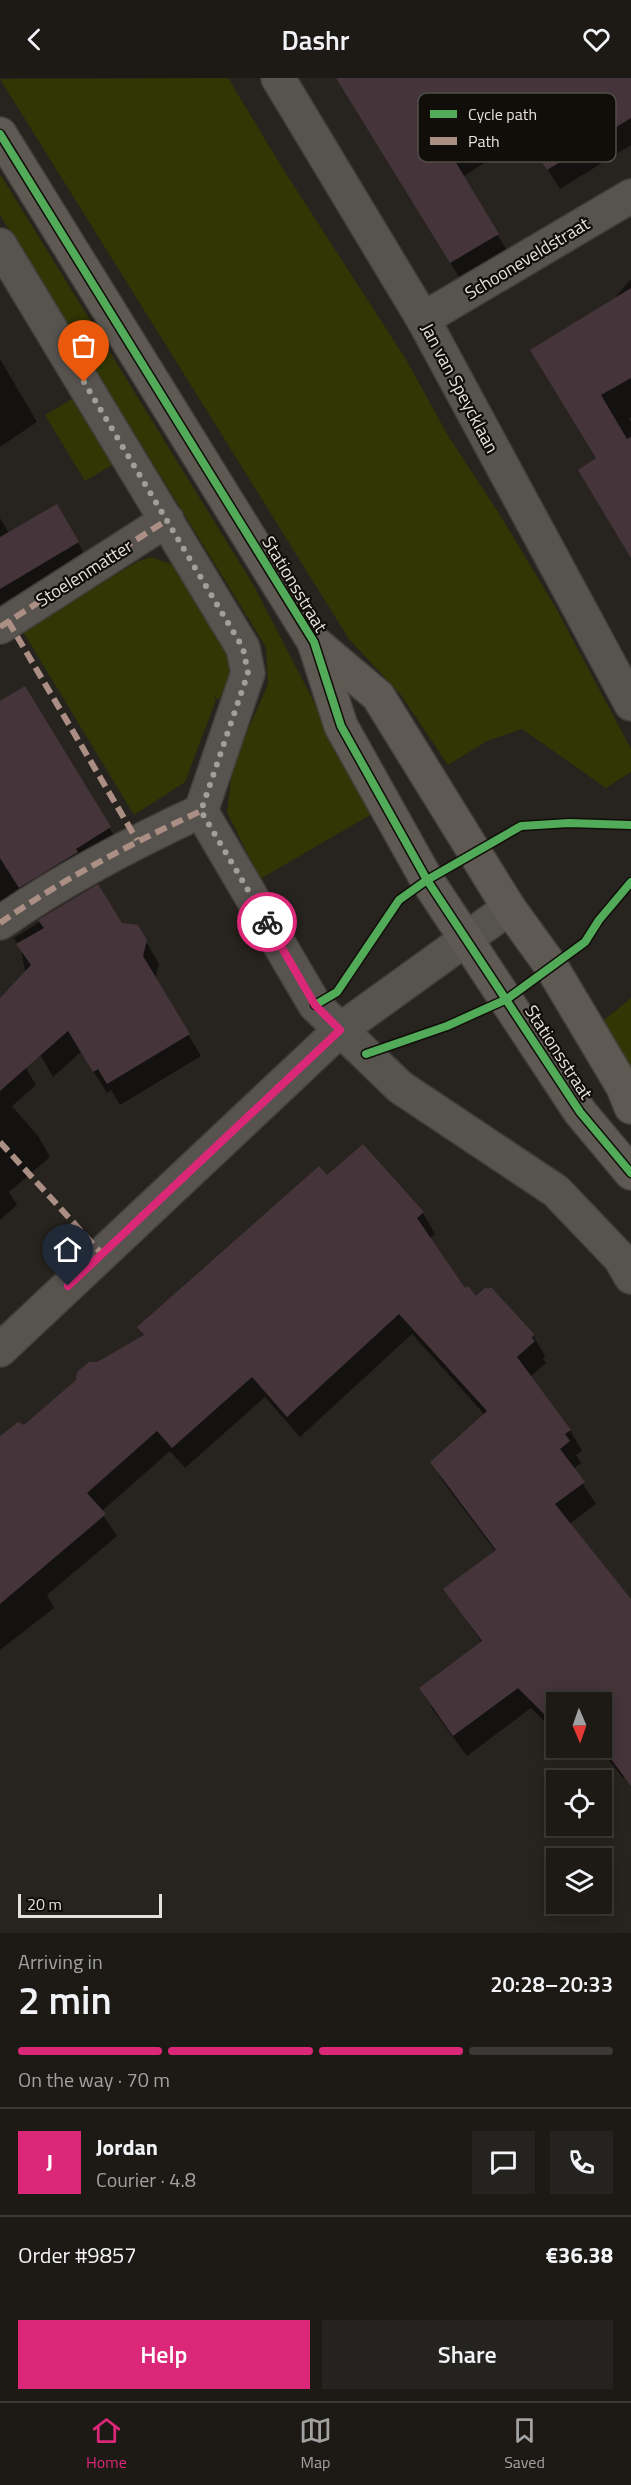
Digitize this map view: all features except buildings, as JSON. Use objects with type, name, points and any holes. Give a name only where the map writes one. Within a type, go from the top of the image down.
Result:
[{"type":"street","name":"Jan van Speycklaan","points":[[278,78],[423,319],[631,704]]},
{"type":"street","name":"Stationsstraat","points":[[0,134],[314,642],[341,726],[427,880],[580,1112],[631,1173]]},
{"type":"street","name":"Schooneveldstraat","points":[[423,319],[631,196]]},
{"type":"street","points":[[0,245],[243,648],[248,673],[201,811],[137,840],[27,904],[0,923]]},
{"type":"street","name":"Stoelenmatter","points":[[0,627],[167,520]]},
{"type":"street","name":"Stationsstraat","points":[[314,642],[378,696],[510,908],[551,966],[623,1087],[631,1107]]},
{"type":"street","points":[[201,811],[315,1005],[400,1087],[556,1191],[620,1258],[631,1277]]},
{"type":"street","points":[[0,1350],[340,1030],[510,908]]},
{"type":"green space","points":[[228,78],[283,169],[407,361],[447,434],[500,515],[557,610],[631,749],[631,772],[606,788],[522,729],[487,741],[448,765],[401,695],[349,639],[0,79]]},
{"type":"green space","points":[[0,174],[254,586],[372,814],[260,879],[227,812],[233,764],[268,684],[266,647],[0,215]]},
{"type":"green space","points":[[72,399],[112,465],[85,481],[45,415]]},
{"type":"green space","points":[[152,557],[173,565],[229,656],[230,668],[227,685],[218,700],[212,693],[216,700],[185,782],[134,815],[22,630],[139,561]]},
{"type":"green space","points":[[631,998],[631,1068],[603,1021]]},
{"type":"marked path","points":[[0,627],[167,520]]},
{"type":"marked path","points":[[8,621],[137,840]]},
{"type":"marked path","points":[[0,923],[48,891],[98,862],[201,811]]},
{"type":"marked path","points":[[0,1142],[102,1254]]},
{"type":"cycle path","points":[[0,134],[314,642],[341,726],[427,880],[580,1112],[631,1173]]},
{"type":"cycle path","points":[[315,1005],[337,992],[399,900],[427,880],[521,826],[569,823],[631,825]]},
{"type":"cycle path","points":[[366,1054],[447,1026],[507,999],[585,942],[599,920],[631,882]]},
{"type":"way so far","points":[[84,382],[243,648],[248,673],[201,811],[267,922]]},
{"type":"route","points":[[68,1286],[340,1030],[315,1005],[267,922]]}]
